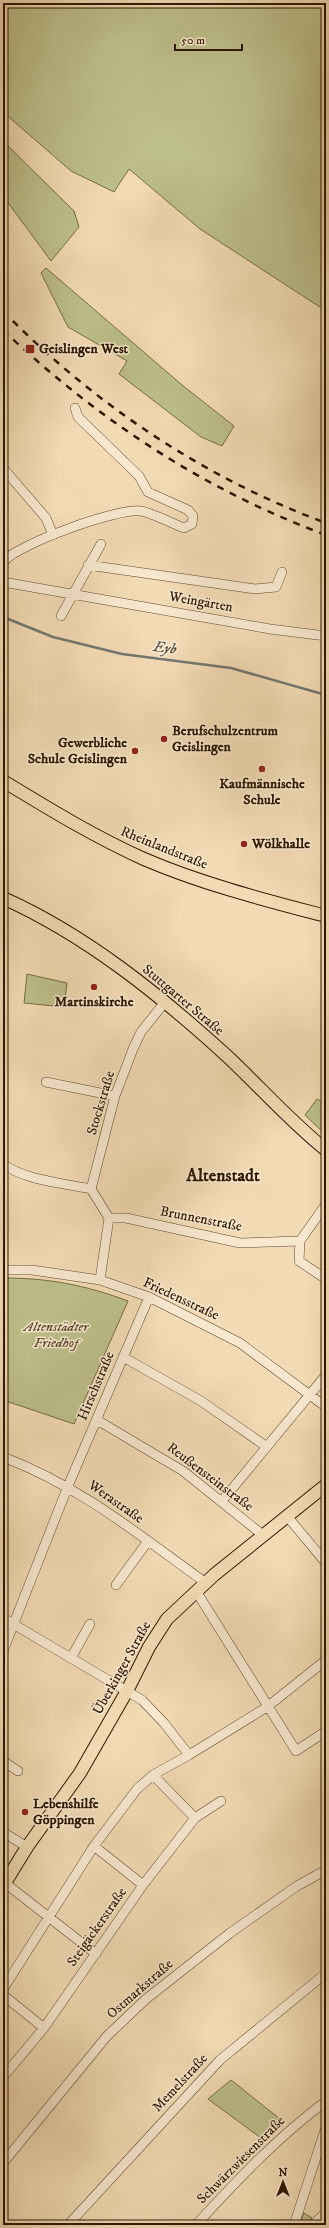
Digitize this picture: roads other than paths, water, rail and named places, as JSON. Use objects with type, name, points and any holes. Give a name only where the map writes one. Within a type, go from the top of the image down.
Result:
[{"type":"main road","name":"Rheinlandstraße","points":[[3,781],[91,833],[145,859],[212,884],[326,916]]},
{"type":"main road","name":"Stuttgarter Straße","points":[[3,898],[23,907],[75,937],[111,961],[165,1002],[228,1057],[326,1150]]},
{"type":"main road","name":"Überkinger Straße","points":[[4,1884],[27,1847],[80,1773],[128,1691],[158,1633],[168,1619],[206,1583],[326,1486]]},
{"type":"street","points":[[3,562],[17,552],[76,525],[140,511],[184,528],[192,524],[193,516],[188,510],[148,492],[139,476],[78,416],[75,408]]},
{"type":"street","points":[[3,468],[46,518],[53,535]]},
{"type":"street","points":[[61,616],[101,544]]},
{"type":"street","name":"Weingärten","points":[[88,565],[255,589],[276,587],[282,572]]},
{"type":"street","name":"Weingärten","points":[[3,582],[270,629],[326,636]]},
{"type":"street","name":"Stockstraße","points":[[92,1188],[115,1096],[140,1032],[165,1002]]},
{"type":"street","points":[[46,1082],[115,1096]]},
{"type":"street","points":[[3,1164],[10,1169],[41,1179],[92,1188],[109,1218],[100,1280]]},
{"type":"street","points":[[326,1204],[300,1241],[299,1261],[326,1279]]},
{"type":"street","name":"Brunnenstraße","points":[[109,1218],[126,1218],[240,1243],[300,1241]]},
{"type":"street","name":"Friedensstraße","points":[[3,1270],[32,1270],[100,1280],[149,1297],[240,1343],[326,1407]]},
{"type":"street","name":"Hirschstraße","points":[[3,1651],[68,1486],[149,1297]]},
{"type":"street","points":[[123,1357],[201,1400],[267,1447]]},
{"type":"street","points":[[222,1501],[326,1375]]},
{"type":"street","name":"Reußensteinstraße","points":[[97,1420],[183,1471],[264,1536]]},
{"type":"street","name":"Werastraße","points":[[3,1457],[30,1467],[68,1486],[206,1583]]},
{"type":"street","points":[[287,1516],[326,1563]]},
{"type":"street","points":[[116,1585],[148,1541]]},
{"type":"street","points":[[196,1592],[296,1751],[326,1731]]},
{"type":"street","points":[[3,1618],[142,1700],[164,1722],[189,1755]]},
{"type":"street","points":[[71,1658],[90,1624]]},
{"type":"street","points":[[3,1989],[94,1846],[137,1789],[153,1775],[268,1707],[326,1660]]},
{"type":"street","points":[[3,1761],[18,1771]]},
{"type":"street","points":[[153,1775],[195,1818]]},
{"type":"street","name":"Steigäckerstraße","points":[[3,2077],[44,2028],[143,1885],[195,1818],[221,1801]]},
{"type":"street","points":[[3,1832],[27,1847]]},
{"type":"street","points":[[94,1846],[143,1885]]},
{"type":"street","name":"Ostmarkstraße","points":[[3,2163],[107,2036],[146,1999],[242,1925],[297,1886],[326,1870]]},
{"type":"street","points":[[4,1884],[96,1954]]},
{"type":"street","name":"Memelstraße","points":[[68,2225],[220,2060],[326,1973]]},
{"type":"street","points":[[3,1995],[44,2028]]},
{"type":"street","name":"Schwärzwiesenstraße","points":[[196,2225],[247,2169],[295,2124],[326,2101]]},
{"type":"street","points":[[294,2225],[326,2128]]},
{"type":"street","points":[[313,2225],[326,2212]]},
{"type":"waterway","name":"Eyb","points":[[3,617],[53,637],[122,654],[231,668],[326,695]]},
{"type":"railway","points":[[3,311],[38,345],[75,377],[113,407],[153,435],[194,461],[237,484],[281,505],[326,523]]},
{"type":"railway","points":[[3,330],[39,363],[76,393],[114,422],[154,449],[195,474],[237,496],[281,517],[326,535]]},
{"type":"place","name":"Geislingen West","points":[[30,349]]},
{"type":"place","name":"Berufschulzentrum Geislingen","points":[[164,739]]},
{"type":"place","name":"Gewerbliche Schule Geislingen","points":[[135,751]]},
{"type":"place","name":"Kaufmännische Schule","points":[[262,769]]},
{"type":"place","name":"Wölkhalle","points":[[244,844]]},
{"type":"place","name":"Martinskirche","points":[[94,987]]},
{"type":"place","name":"Lebenshilfe Göppingen","points":[[25,1812]]},
{"type":"district","name":"Altenstadt","points":[[223,1176]]},
{"type":"park label","name":"Altenstädter Friedhof","points":[[56,1336]]}]
